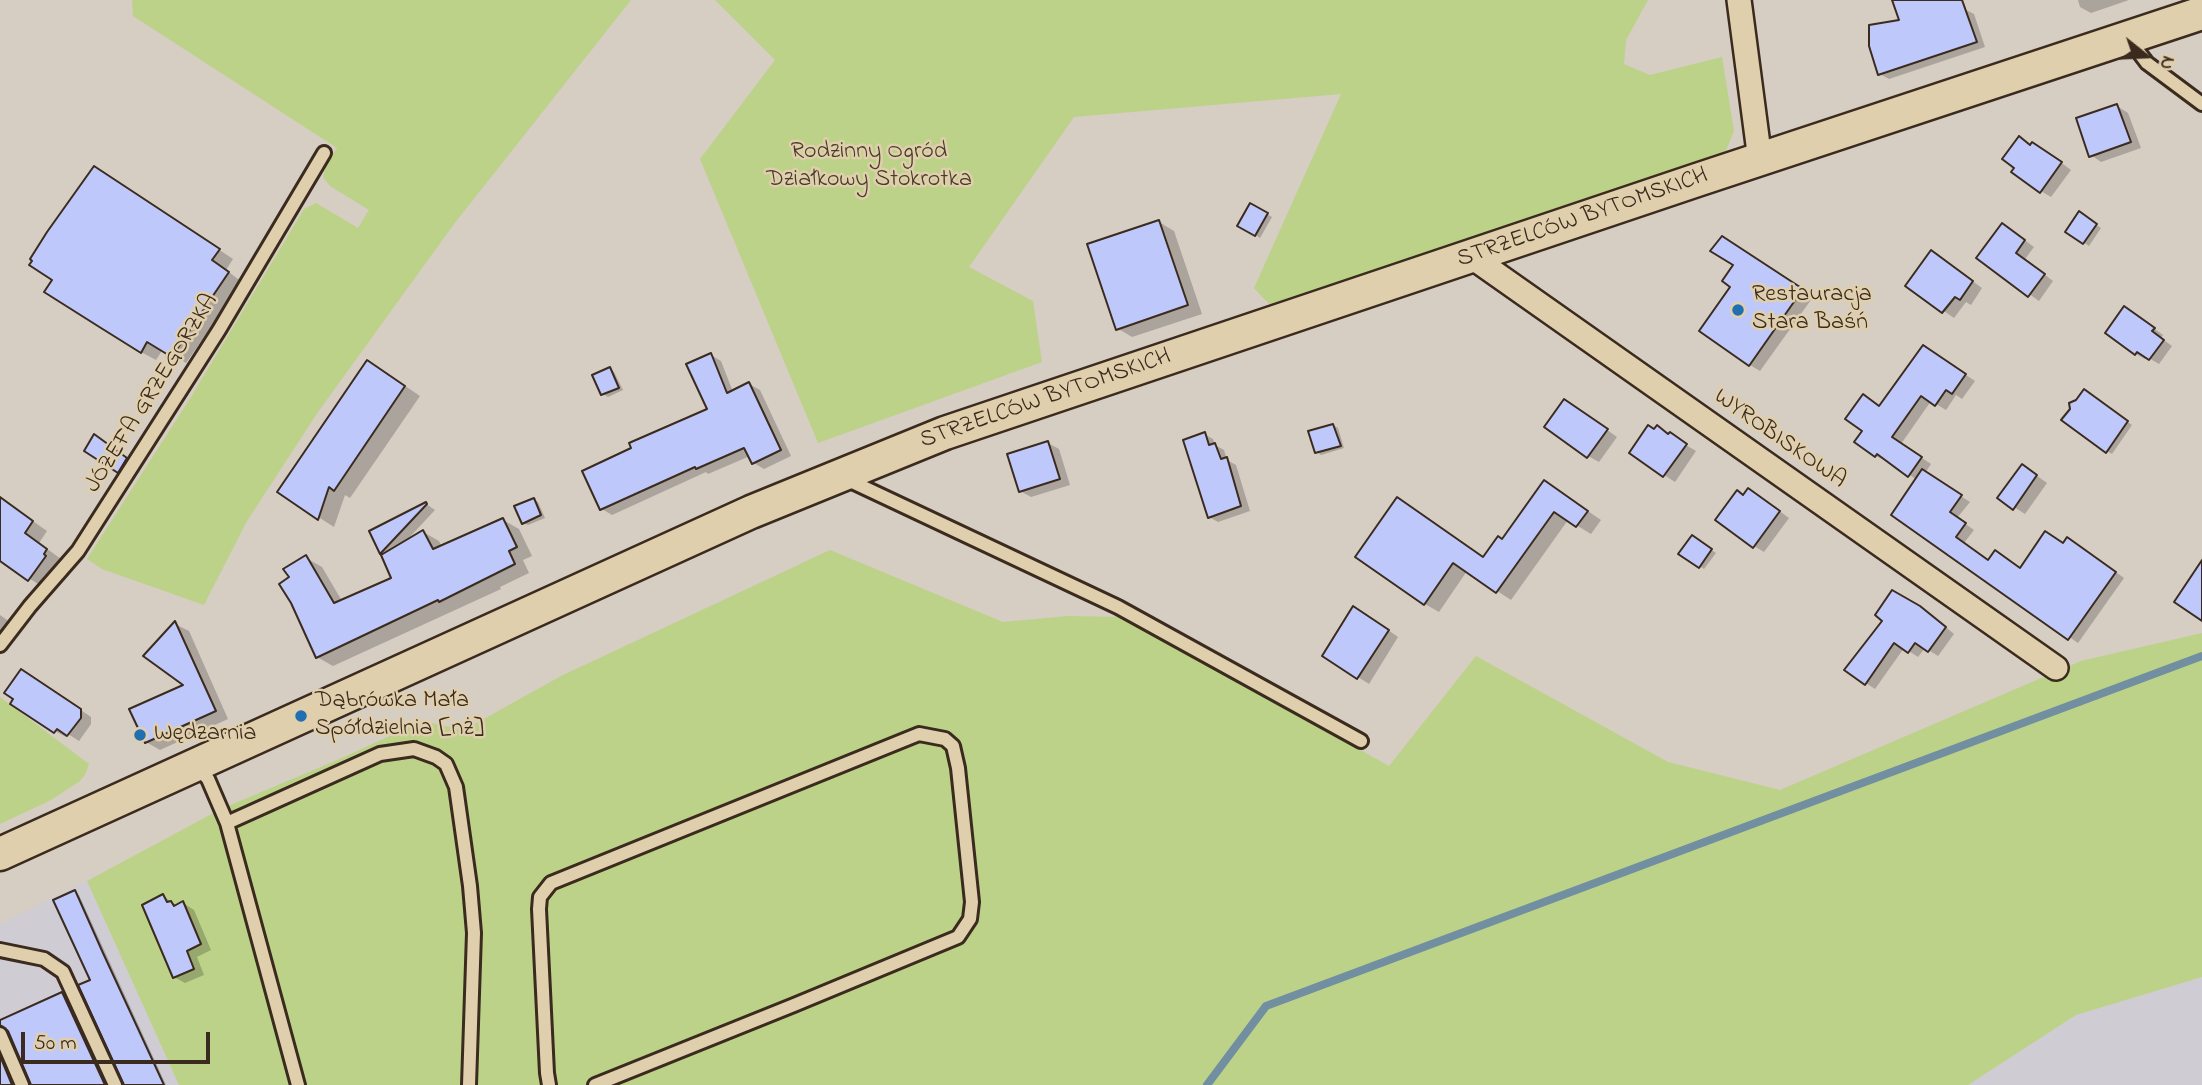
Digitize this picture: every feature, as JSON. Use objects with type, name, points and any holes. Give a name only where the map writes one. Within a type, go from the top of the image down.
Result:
[{"type":"street","points":[[1739,0],[1760,160]]},
{"type":"street","name":"STRZELCÓW BYTOMSKICH","points":[[0,854],[609,575],[837,475],[945,433],[2202,13]]},
{"type":"street","name":"WYROBISKOWA","points":[[1472,257],[2056,668]]},
{"type":"lane","points":[[2127,37],[2147,63],[2202,104]]},
{"type":"lane","name":"JÓZEFA GRZEGORZKA","points":[[0,645],[78,551],[219,330],[324,153]]},
{"type":"lane","points":[[837,475],[1118,607],[1362,741]]},
{"type":"lane","points":[[550,1085],[547,1073],[539,909],[540,897],[551,883],[919,734],[945,739],[953,746],[958,768],[972,902],[970,919],[958,937],[595,1085]]},
{"type":"lane","points":[[227,822],[380,754],[414,749],[446,764],[456,787],[474,933],[469,1085]]},
{"type":"lane","points":[[195,765],[208,779],[227,822],[298,1085]]},
{"type":"lane","points":[[0,950],[44,959],[63,972],[115,1085]]},
{"type":"lane","points":[[0,1034],[22,1085]]},
{"type":"shaded area","points":[[87,881],[179,1085],[0,1085],[0,924]]},
{"type":"shaded area","points":[[2202,977],[2202,1085],[1968,1085],[2076,1015]]},
{"type":"green space","points":[[132,0],[631,0],[454,224],[318,412],[247,521],[204,605],[102,569],[87,559],[191,397],[304,209],[316,203],[358,228],[369,210],[330,186],[323,177],[326,164],[337,148],[133,16]]},
{"type":"green space","name":"Rodzinny Ogród Działkowy Stokrotka","points":[[715,0],[1648,0],[1626,40],[1624,64],[1650,75],[1722,57],[1734,131],[1724,155],[1272,307],[1254,288],[1341,94],[1074,117],[969,267],[1033,301],[1042,362],[818,443],[700,159],[775,60]]},
{"type":"green space","points":[[830,550],[1003,622],[1068,616],[1122,617],[1389,766],[1476,656],[1668,762],[1780,790],[2081,661],[2202,633],[2202,977],[2076,1015],[1968,1085],[179,1085],[87,881],[221,809],[422,721],[464,730],[561,676]]},
{"type":"green space","points":[[0,697],[89,764],[80,781],[51,800],[0,824]]},
{"type":"building","points":[[1892,0],[1962,0],[1977,42],[1878,75],[1869,46],[1869,25],[1899,20]]},
{"type":"building","points":[[2117,104],[2131,142],[2089,157],[2076,118]]},
{"type":"building","points":[[2019,136],[2062,162],[2040,193],[2011,172],[2014,168],[2002,159]]},
{"type":"building","points":[[94,166],[220,249],[212,260],[229,272],[170,356],[147,342],[141,353],[44,292],[52,280],[29,265],[47,232]]},
{"type":"building","points":[[1250,203],[1268,213],[1255,236],[1237,226]]},
{"type":"building","points":[[2079,211],[2097,224],[2083,244],[2065,232]]},
{"type":"building","points":[[1159,220],[1188,305],[1116,330],[1087,244]]},
{"type":"building","points":[[2002,223],[2025,240],[2016,253],[2045,274],[2028,297],[1976,258]]},
{"type":"building","points":[[1722,236],[1803,289],[1749,366],[1699,331],[1730,287],[1722,281],[1733,265],[1710,251]]},
{"type":"building","points":[[1931,250],[1973,281],[1960,300],[1955,297],[1942,313],[1905,286]]},
{"type":"building","points":[[2124,306],[2155,328],[2152,331],[2164,340],[2149,360],[2137,352],[2135,355],[2105,333]]},
{"type":"building","points":[[1923,345],[1966,374],[1952,394],[1946,390],[1935,406],[1921,396],[1892,437],[1922,457],[1908,477],[1877,454],[1875,457],[1854,442],[1862,431],[1845,419],[1863,394],[1879,406]]},
{"type":"building","points":[[711,353],[727,393],[749,382],[781,450],[752,464],[744,448],[600,510],[582,471],[631,448],[629,443],[707,409],[686,364]]},
{"type":"building","points":[[367,360],[405,386],[334,491],[329,487],[318,520],[277,492]]},
{"type":"building","points":[[610,367],[619,388],[601,395],[592,375]]},
{"type":"building","points":[[2084,389],[2128,421],[2106,453],[2061,420],[2070,409],[2069,403],[2076,400]]},
{"type":"building","points":[[1564,399],[1608,429],[1587,458],[1544,427]]},
{"type":"building","points":[[1333,424],[1341,446],[1315,453],[1308,431]]},
{"type":"building","points":[[1648,425],[1654,429],[1657,425],[1687,444],[1663,477],[1629,453]]},
{"type":"building","points":[[1205,432],[1209,445],[1215,443],[1221,459],[1227,457],[1241,506],[1208,518],[1183,440]]},
{"type":"building","points":[[94,434],[127,458],[118,473],[84,451]]},
{"type":"building","points":[[1048,441],[1060,479],[1019,492],[1007,454]]},
{"type":"building","points":[[2022,464],[2037,475],[2013,510],[1997,498]]},
{"type":"building","points":[[1922,469],[1962,495],[1950,512],[1966,523],[1956,537],[1988,560],[1995,550],[2020,568],[2045,531],[2063,543],[2067,537],[2116,572],[2068,640],[1891,515]]},
{"type":"building","points":[[1544,480],[1588,511],[1576,527],[1554,512],[1496,593],[1453,563],[1424,605],[1355,557],[1397,497],[1483,557],[1498,536],[1502,539]]},
{"type":"building","points":[[1748,488],[1780,511],[1753,548],[1715,520],[1737,490],[1743,495]]},
{"type":"building","points":[[0,497],[33,521],[25,533],[47,549],[44,554],[46,556],[28,581],[0,561]]},
{"type":"building","points":[[534,498],[541,515],[522,524],[514,506]]},
{"type":"building","points":[[426,502],[427,504],[380,554],[369,531]]},
{"type":"building","points":[[503,518],[517,547],[509,551],[515,564],[316,658],[291,603],[279,584],[289,577],[283,569],[306,555],[334,603],[391,578],[381,555],[423,530],[433,549]]},
{"type":"building","points":[[1692,535],[1712,549],[1699,568],[1678,554]]},
{"type":"building","points":[[2202,560],[2202,621],[2174,602]]},
{"type":"building","points":[[1892,590],[1920,606],[1946,627],[1928,652],[1915,643],[1908,653],[1894,643],[1865,685],[1844,670],[1882,621],[1875,615]]},
{"type":"building","points":[[1353,606],[1389,630],[1357,679],[1322,656]]},
{"type":"building","points":[[175,621],[216,711],[145,743],[129,709],[183,685],[143,656]]},
{"type":"building","points":[[21,669],[81,709],[81,718],[67,736],[57,729],[54,733],[10,704],[13,699],[4,693]]},
{"type":"building","points":[[75,890],[164,1085],[124,1085],[78,985],[90,980],[53,900]]},
{"type":"building","points":[[163,894],[167,902],[171,901],[174,906],[183,901],[201,944],[187,951],[194,969],[173,978],[142,905]]},
{"type":"building","points":[[62,992],[105,1085],[31,1085],[8,1031],[0,1025],[0,1020]]},
{"type":"building","points":[[0,1056],[12,1085],[0,1085]]},
{"type":"waterway","points":[[1207,1085],[1266,1006],[2202,656]]},
{"type":"place","name":"Restauracja Stara Baśń","points":[[1738,310]]},
{"type":"place","name":"Dąbrówka Mała Spółdzielnia [nż]","points":[[301,716]]},
{"type":"place","name":"Wędzarnia","points":[[140,735]]}]
